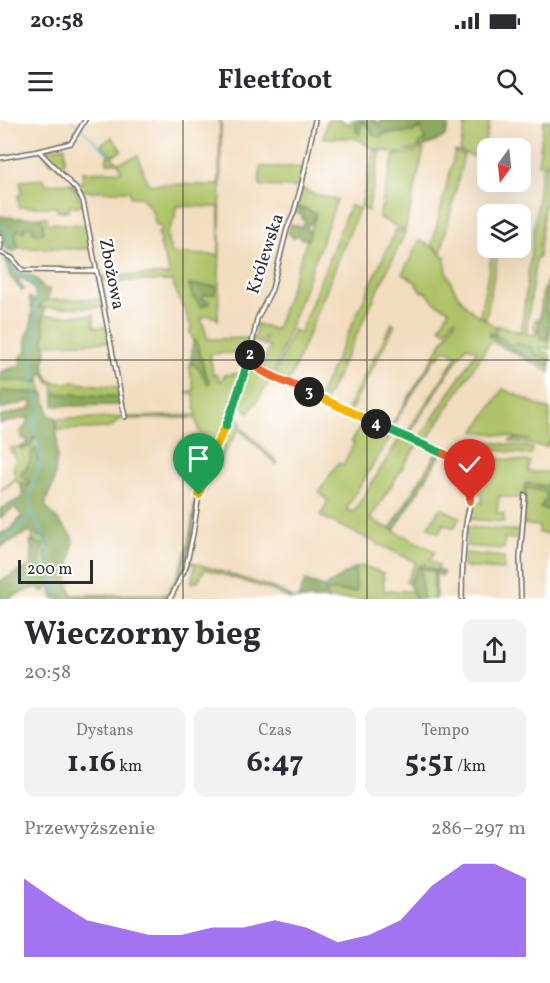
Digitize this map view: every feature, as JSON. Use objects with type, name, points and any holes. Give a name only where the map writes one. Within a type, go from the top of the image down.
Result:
[{"type":"street","points":[[0,158],[71,143],[85,120]]},
{"type":"street","name":"Królewska","points":[[170,599],[186,567],[201,487],[211,456],[230,418],[250,354],[257,319],[272,289],[295,206],[315,120]]},
{"type":"street","name":"Zbożowa","points":[[39,151],[76,189],[84,207],[125,417]]},
{"type":"street","points":[[0,237],[0,251],[12,258],[22,270],[96,271]]},
{"type":"street","points":[[250,354],[257,367],[273,376],[453,458],[462,466],[470,484],[471,495],[462,563],[462,599]]},
{"type":"street","points":[[521,599],[520,557],[525,495]]},
{"type":"green space","points":[[221,120],[220,220],[218,321],[216,317],[209,315],[201,318],[208,339],[253,338],[249,352],[210,354],[213,375],[218,375],[219,380],[222,381],[224,375],[243,373],[229,418],[207,456],[196,420],[193,418],[120,419],[110,428],[58,430],[56,418],[197,415],[194,394],[187,394],[194,390],[189,365],[191,362],[199,369],[207,383],[210,381],[205,373],[196,341],[193,340],[189,330],[192,329],[185,307],[182,306],[172,281],[99,281],[98,276],[170,275],[160,244],[158,232],[161,231],[161,225],[156,225],[152,210],[141,197],[131,197],[129,191],[78,191],[70,183],[82,183],[83,172],[122,171],[118,163],[138,156],[148,184],[219,185]],"holes":[[[176,206],[219,207],[219,255],[173,254],[167,234],[175,217]]]},
{"type":"green space","points":[[327,120],[340,120],[350,125],[352,120],[356,120],[356,133],[362,120],[371,129],[373,135],[404,133],[419,127],[425,140],[419,145],[420,148],[394,153],[371,148],[354,138],[323,138]]},
{"type":"green space","points":[[356,120],[375,120],[379,125],[381,120],[450,120],[446,135],[420,148],[418,145],[425,140],[420,127],[413,132],[384,133],[381,137],[373,135],[371,129],[362,121],[360,134],[356,133]]},
{"type":"green space","points":[[466,120],[490,120],[486,138],[477,138],[477,158],[460,151]]},
{"type":"green space","points":[[544,120],[550,120],[550,163],[538,164]]},
{"type":"green space","points":[[112,137],[122,151],[111,156],[118,163],[107,163],[107,156],[110,155],[101,145]]},
{"type":"green space","points":[[65,146],[65,163],[51,163],[42,152],[42,151]]},
{"type":"green space","points":[[424,149],[405,231],[379,217],[394,155],[404,155]]},
{"type":"green space","points":[[374,150],[381,151],[368,211],[361,207]]},
{"type":"green space","points":[[455,151],[464,155],[441,253],[432,245]]},
{"type":"green space","points":[[548,165],[539,257],[536,258],[526,334],[535,335],[535,319],[540,319],[538,333],[550,331],[550,349],[539,347],[541,351],[550,354],[550,359],[532,350],[508,344],[495,335],[496,325],[521,332],[542,166]]},
{"type":"green space","points":[[260,167],[305,167],[299,187],[260,186]]},
{"type":"green space","points":[[44,179],[45,184],[69,183],[83,206],[69,206],[69,211],[57,211],[56,207],[19,207],[18,195],[22,194],[20,181]]},
{"type":"green space","points":[[301,188],[310,193],[337,200],[273,374],[262,368],[270,346],[262,344],[266,337],[261,339],[260,343],[254,341],[257,324],[276,330],[316,214],[296,206]]},
{"type":"green space","points":[[350,205],[359,209],[289,382],[275,375],[293,330],[300,333]]},
{"type":"green space","points":[[296,206],[316,214],[313,223],[310,223],[306,229],[310,231],[308,239],[302,239],[297,235],[293,238],[288,233],[291,224],[302,227],[305,222],[302,215],[295,212]]},
{"type":"green space","points":[[0,216],[42,217],[44,231],[37,234],[31,226],[24,227],[23,232],[18,229],[16,234],[18,248],[11,251],[4,247]]},
{"type":"green space","points":[[42,217],[47,217],[47,223],[86,225],[91,249],[18,248],[16,234],[18,229],[31,226],[44,231]]},
{"type":"green space","points":[[396,230],[405,233],[343,363],[340,362],[339,365],[342,366],[326,399],[319,396]]},
{"type":"green space","points":[[420,240],[445,256],[447,271],[461,300],[495,327],[493,335],[490,333],[489,336],[526,357],[550,366],[550,372],[491,341],[428,438],[426,445],[418,441],[477,351],[466,346],[408,436],[405,435],[457,356],[445,349],[438,358],[436,357],[390,428],[456,320],[454,319],[446,331],[440,327],[449,310],[435,302],[426,292],[419,290],[417,283],[402,274]]},
{"type":"green space","points":[[7,258],[16,272],[32,276],[50,292],[47,300],[39,307],[45,308],[43,321],[46,350],[45,370],[41,374],[40,382],[0,380],[0,372],[21,365],[20,358],[27,350],[26,337],[31,326],[32,309],[29,298],[36,300],[30,283],[24,279],[18,279],[24,290],[22,291],[10,276],[5,260]]},
{"type":"green space","points":[[491,258],[497,258],[486,319],[480,315]]},
{"type":"green space","points":[[549,272],[547,312],[550,313],[547,340],[540,338],[538,333],[543,289],[545,289]]},
{"type":"green space","points":[[189,285],[216,286],[215,294],[203,295],[203,300],[209,301],[210,304],[200,307],[197,300],[193,298]]},
{"type":"green space","points":[[102,299],[103,307],[39,308],[47,300]]},
{"type":"green space","points":[[94,315],[94,327],[107,327],[110,342],[44,344],[44,316]]},
{"type":"green space","points":[[392,323],[395,325],[351,410],[347,409]]},
{"type":"green space","points":[[490,333],[505,340],[508,344],[515,343],[532,347],[538,355],[550,359],[550,366],[511,349],[489,336]]},
{"type":"green space","points":[[193,340],[196,341],[205,373],[210,381],[208,384],[199,369],[191,362]]},
{"type":"green space","points":[[249,359],[256,368],[273,377],[249,413],[237,400]]},
{"type":"green space","points":[[45,370],[47,376],[57,383],[77,382],[118,387],[119,397],[54,393],[54,384],[49,383],[43,372]]},
{"type":"green space","points":[[0,380],[40,382],[43,393],[0,391]]},
{"type":"green space","points":[[503,389],[550,410],[550,444],[547,443],[547,447],[509,441],[530,440],[475,431]]},
{"type":"green space","points":[[0,391],[43,393],[49,415],[56,418],[56,465],[46,507],[72,536],[68,579],[72,595],[167,594],[184,559],[196,496],[198,496],[186,567],[169,599],[55,599],[50,586],[47,585],[45,591],[37,587],[0,599],[0,581],[31,566],[30,542],[43,544],[40,562],[42,569],[46,570],[49,565],[44,537],[28,532],[0,547],[0,534],[10,530],[22,516],[15,507],[0,518],[0,509],[22,498],[20,484],[23,482],[28,486],[30,482],[21,476],[22,470],[26,470],[32,451],[36,448],[38,462],[40,452],[38,440],[33,438],[32,446],[21,449],[20,447],[27,444],[27,440],[22,438],[21,431],[29,417],[0,424],[0,417],[31,408],[32,403],[30,401],[0,409]]},
{"type":"green space","points":[[54,393],[119,397],[121,405],[54,406]]},
{"type":"green space","points":[[234,414],[242,422],[240,425],[243,429],[278,463],[276,464],[239,429],[223,455],[220,467],[216,466],[225,446],[219,444]]},
{"type":"green space","points":[[365,419],[393,432],[346,509],[354,512],[401,436],[418,443],[370,519],[435,551],[430,561],[439,565],[436,571],[422,565],[434,572],[434,599],[423,599],[421,567],[419,566],[409,584],[406,582],[416,562],[320,516],[328,501],[319,492],[338,463],[343,465],[354,443],[351,441]]},
{"type":"green space","points":[[33,438],[38,440],[40,452],[38,462],[37,454],[32,451],[31,459],[25,470],[30,482],[28,486],[16,480],[0,491],[15,479],[16,475],[13,469],[14,452],[11,453],[10,448],[20,447],[21,449],[31,446]]},
{"type":"green space","points":[[469,439],[533,448],[531,455],[465,446]]},
{"type":"green space","points":[[437,452],[441,454],[394,531],[390,529]]},
{"type":"green space","points":[[459,454],[530,462],[528,472],[550,472],[550,479],[545,486],[525,484],[524,499],[499,496],[497,513],[504,514],[504,522],[468,519],[473,502],[482,503],[482,494],[473,493],[463,466],[456,459]]},
{"type":"green space","points":[[550,479],[550,510],[540,508],[543,501],[548,499],[545,491],[526,488],[526,483],[545,486]]},
{"type":"green space","points":[[526,488],[545,491],[548,499],[540,508],[550,510],[550,534],[539,533],[539,526],[523,524]]},
{"type":"green space","points":[[440,508],[460,517],[454,528],[444,524],[439,533],[428,527]]},
{"type":"green space","points":[[467,527],[521,531],[520,540],[504,538],[504,549],[466,546]]},
{"type":"green space","points":[[32,533],[44,537],[47,544],[46,558],[49,565],[46,570],[42,569],[39,562],[37,544],[33,541]]},
{"type":"green space","points":[[465,553],[504,557],[504,570],[463,567]]},
{"type":"green space","points":[[189,561],[281,591],[294,599],[205,569],[197,582],[191,583],[195,565],[188,563]]},
{"type":"green space","points":[[422,564],[444,573],[442,576],[436,573],[436,599],[434,599],[434,572],[421,568],[423,599],[416,599],[409,584]]},
{"type":"green space","points":[[363,566],[383,573],[384,591],[412,591],[416,599],[328,599],[324,591],[356,592],[355,568]]},
{"type":"green space","points":[[355,568],[356,592],[325,591],[328,599],[298,599],[305,581],[324,587]]},
{"type":"waterway","points":[[71,120],[79,127]]},
{"type":"waterway","points":[[82,129],[110,156]]},
{"type":"waterway","points":[[0,225],[10,236],[5,252]]},
{"type":"waterway","points":[[4,257],[14,274],[28,278],[36,292],[37,340],[32,356],[35,368],[33,379],[41,408],[32,426],[38,438],[40,461],[29,500],[32,507],[31,513],[39,525],[50,558],[55,586],[52,599]]},
{"type":"waterway","points":[[550,485],[548,491],[550,494]]},
{"type":"waterway","points":[[0,540],[31,514]]},
{"type":"route","points":[[199,495],[210,458],[230,418],[250,354],[257,367],[273,376],[453,458],[462,466],[470,484],[470,501]]}]
